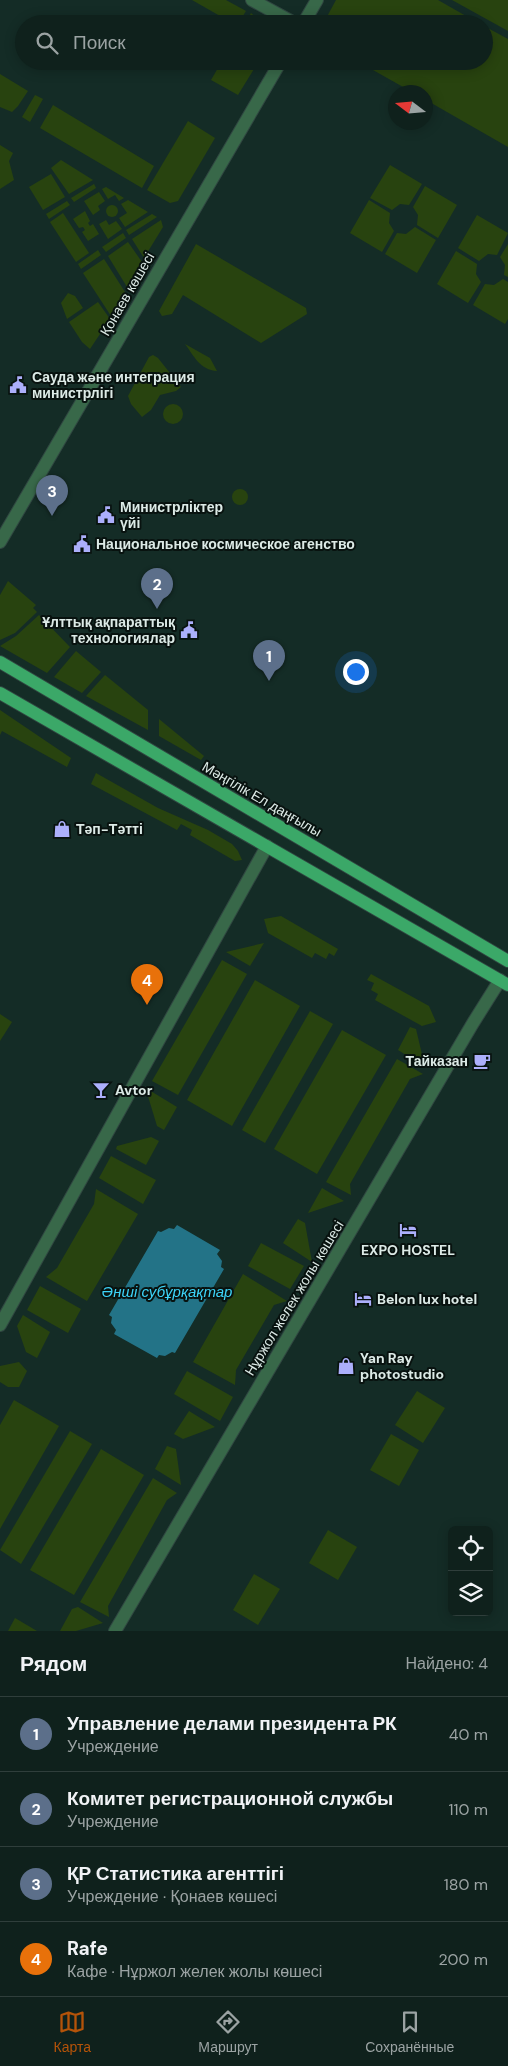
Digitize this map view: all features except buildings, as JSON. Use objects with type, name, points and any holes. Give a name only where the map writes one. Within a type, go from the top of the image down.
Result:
[{"type":"main road","name":"Мәңгілік Ел даңғылы","points":[[0,662],[508,961]]},
{"type":"main road","points":[[0,692],[504,983]]},
{"type":"main road","points":[[0,702],[22,706]]},
{"type":"street","points":[[252,0],[280,15]]},
{"type":"street","points":[[308,15],[316,0]]},
{"type":"street","name":"Қонаев көшесі","points":[[0,542],[276,70]]},
{"type":"street","points":[[0,1325],[267,846]]},
{"type":"street","name":"Нұржол желек жолы көшесі","points":[[114,1631],[472,1024],[504,983]]},
{"type":"green space","points":[[192,0],[226,0],[246,11],[244,15],[218,15]]},
{"type":"green space","points":[[336,0],[438,0],[464,15],[328,15]]},
{"type":"green space","points":[[452,0],[508,0],[508,31],[493,23],[493,15],[479,15]]},
{"type":"green space","points":[[493,31],[508,39],[508,147],[433,104],[433,85],[400,85],[373,70],[493,70]]},
{"type":"green space","points":[[217,70],[253,70],[238,95],[211,80]]},
{"type":"green space","points":[[0,74],[28,91],[12,112],[0,107]]},
{"type":"green space","points":[[35,95],[43,99],[30,122],[22,117]]},
{"type":"green space","points":[[53,105],[154,166],[142,188],[40,128]]},
{"type":"green space","points":[[188,121],[215,138],[178,201],[170,203],[147,190]]},
{"type":"green space","points":[[0,145],[13,153],[9,161],[14,180],[0,189]]},
{"type":"green space","points":[[61,160],[93,180],[69,194],[51,168]]},
{"type":"green space","points":[[390,165],[422,184],[409,205],[400,204],[392,210],[370,198]]},
{"type":"green space","points":[[51,174],[65,197],[43,210],[29,187]]},
{"type":"green space","points":[[94,184],[96,188],[74,202],[71,198]]},
{"type":"green space","points":[[425,186],[457,205],[438,238],[417,225],[418,215],[413,207]]},
{"type":"green space","points":[[106,187],[124,198],[119,201],[115,195],[108,199],[102,189]]},
{"type":"green space","points":[[99,192],[105,201],[98,206],[100,210],[93,215],[84,201]]},
{"type":"green space","points":[[128,200],[148,212],[125,227],[119,218],[127,213],[121,204]]},
{"type":"green space","points":[[369,200],[390,213],[389,223],[394,231],[382,252],[350,233]]},
{"type":"green space","points":[[67,201],[70,205],[49,219],[46,214]]},
{"type":"green space","points":[[110,205],[114,205],[118,211],[114,217],[110,217],[106,213],[106,209]]},
{"type":"green space","points":[[85,211],[90,221],[88,223],[90,226],[93,224],[99,234],[88,241],[82,232],[85,230],[83,227],[79,228],[73,219]]},
{"type":"green space","points":[[63,213],[89,253],[76,262],[50,222]]},
{"type":"green space","points":[[152,214],[157,217],[129,235],[126,230]]},
{"type":"green space","points":[[477,215],[508,233],[497,255],[488,254],[479,261],[458,248]]},
{"type":"green space","points":[[106,220],[109,225],[116,221],[122,229],[108,239],[99,224]]},
{"type":"green space","points":[[161,220],[163,227],[144,258],[132,239]]},
{"type":"green space","points":[[415,227],[436,240],[417,273],[385,254],[397,233],[406,234]]},
{"type":"green space","points":[[123,233],[126,238],[106,252],[102,247]]},
{"type":"green space","points":[[128,242],[142,262],[127,287],[108,256]]},
{"type":"green space","points":[[196,244],[306,308],[307,314],[261,343],[183,295],[172,314],[162,316],[159,311]]},
{"type":"green space","points":[[508,244],[508,277],[504,275],[505,265],[500,257]]},
{"type":"green space","points":[[98,250],[101,255],[81,269],[78,264]]},
{"type":"green space","points":[[456,251],[477,264],[476,274],[481,282],[468,303],[437,284]]},
{"type":"green space","points":[[104,259],[125,292],[111,316],[83,273]]},
{"type":"green space","points":[[503,279],[508,282],[508,319],[505,324],[473,305],[485,284],[494,285]]},
{"type":"green space","points":[[68,293],[75,296],[83,308],[67,319],[61,303]]},
{"type":"green space","points":[[98,302],[110,319],[90,349],[82,342],[69,322]]},
{"type":"green space","points":[[185,344],[210,358],[217,371],[202,365]]},
{"type":"green space","points":[[153,355],[158,358],[181,387],[176,391],[160,395],[151,410],[142,417],[131,404],[128,396],[149,357]]},
{"type":"green space","points":[[173,404],[180,407],[183,414],[180,421],[173,424],[166,421],[163,414],[166,407]]},
{"type":"green space","points":[[237,489],[243,489],[248,494],[246,503],[237,505],[232,500],[232,494]]},
{"type":"green space","points":[[8,581],[36,605],[33,608],[37,612],[15,633],[0,640],[0,595]]},
{"type":"green space","points":[[39,615],[70,647],[47,673],[0,646],[16,636]]},
{"type":"green space","points":[[76,651],[101,672],[82,693],[54,677]]},
{"type":"green space","points":[[105,675],[148,710],[148,730],[86,696]]},
{"type":"green space","points":[[0,710],[71,758],[67,767],[2,731],[0,735]]},
{"type":"green space","points":[[159,719],[204,756],[201,760],[159,736]]},
{"type":"green space","points":[[96,773],[158,808],[208,830],[232,844],[242,860],[235,861],[190,835],[192,830],[181,824],[177,830],[91,784]]},
{"type":"green space","points":[[281,916],[338,949],[334,956],[329,953],[326,959],[315,953],[312,958],[268,933],[264,919]]},
{"type":"green space","points":[[264,943],[250,966],[226,952]]},
{"type":"green space","points":[[222,960],[247,974],[178,1095],[152,1081]]},
{"type":"green space","points":[[371,974],[429,1006],[436,1022],[422,1026],[375,1000],[378,994],[371,990],[374,983],[367,980]]},
{"type":"green space","points":[[255,980],[300,1006],[232,1126],[187,1100]]},
{"type":"green space","points":[[310,1011],[333,1024],[265,1143],[242,1130]]},
{"type":"green space","points":[[0,1014],[12,1022],[0,1041]]},
{"type":"green space","points":[[410,1027],[416,1029],[425,1067],[398,1050]]},
{"type":"green space","points":[[342,1030],[386,1055],[317,1174],[274,1149]]},
{"type":"green space","points":[[397,1059],[423,1074],[410,1079],[350,1184],[351,1195],[326,1182]]},
{"type":"green space","points":[[149,1090],[177,1107],[164,1130],[157,1126],[147,1093]]},
{"type":"green space","points":[[151,1137],[159,1141],[146,1165],[116,1149],[117,1146]]},
{"type":"green space","points":[[111,1156],[156,1180],[143,1204],[99,1178]]},
{"type":"green space","points":[[322,1188],[344,1201],[308,1213]]},
{"type":"green space","points":[[96,1189],[138,1214],[87,1301],[46,1277],[57,1268],[94,1204]]},
{"type":"green space","points":[[298,1219],[305,1223],[312,1262],[283,1243]]},
{"type":"green space","points":[[261,1243],[304,1266],[290,1289],[248,1266]]},
{"type":"green space","points":[[243,1274],[287,1301],[274,1305],[236,1370],[235,1385],[193,1362]]},
{"type":"green space","points":[[40,1286],[81,1309],[68,1333],[27,1310]]},
{"type":"green space","points":[[23,1315],[50,1332],[37,1358],[26,1352],[17,1326]]},
{"type":"green space","points":[[19,1362],[27,1371],[19,1387],[8,1387],[0,1382],[0,1366]]},
{"type":"green space","points":[[187,1371],[233,1397],[220,1421],[174,1394]]},
{"type":"green space","points":[[417,1391],[445,1408],[423,1443],[395,1425]]},
{"type":"green space","points":[[14,1400],[59,1426],[0,1529],[0,1425]]},
{"type":"green space","points":[[189,1411],[215,1427],[183,1439],[174,1434]]},
{"type":"green space","points":[[70,1431],[92,1444],[21,1564],[0,1550]]},
{"type":"green space","points":[[391,1434],[419,1450],[399,1486],[370,1470]]},
{"type":"green space","points":[[167,1446],[176,1449],[181,1485],[155,1469]]},
{"type":"green space","points":[[101,1449],[144,1475],[74,1595],[30,1570]]},
{"type":"green space","points":[[153,1478],[177,1493],[167,1500],[108,1606],[109,1617],[80,1602]]},
{"type":"green space","points":[[328,1530],[357,1547],[338,1580],[309,1563]]},
{"type":"green space","points":[[254,1574],[280,1589],[258,1625],[233,1610]]},
{"type":"green space","points":[[78,1607],[103,1623],[76,1631],[60,1631],[72,1609]]},
{"type":"green space","points":[[15,1618],[37,1631],[8,1631]]},
{"type":"water","name":"Әнші субұрқақтар","points":[[177,1225],[220,1250],[217,1254],[222,1261],[221,1267],[224,1269],[175,1353],[172,1352],[165,1356],[159,1355],[157,1358],[114,1334],[116,1330],[111,1323],[112,1317],[109,1315],[158,1231],[161,1232],[169,1228],[174,1229]]},
{"type":"place","name":"Сауда жəне интеграция министрлігі","points":[[18,385]]},
{"type":"place","name":"Министрліктер үйі","points":[[106,515]]},
{"type":"place","name":"ҚР Статистика агенттігі","points":[[52,516]]},
{"type":"place","name":"Национальное космическое агенство","points":[[82,544]]},
{"type":"place","name":"Комитет регистрационной службы","points":[[157,609]]},
{"type":"place","name":"Ұлттық ақпараттық технологиялар","points":[[189,630]]},
{"type":"place","name":"Управление делами президента РК","points":[[269,681]]},
{"type":"place","name":"Тәп-Тәтті","points":[[62,829]]},
{"type":"place","name":"Rafe","points":[[147,1005]]},
{"type":"place","name":"Тайказан","points":[[482,1061]]},
{"type":"place","name":"Avtor","points":[[101,1090]]},
{"type":"place","name":"EXPO HOSTEL","points":[[408,1230]]},
{"type":"place","name":"Belon lux hotel","points":[[363,1299]]},
{"type":"place","name":"Yan Ray photostudio","points":[[346,1366]]}]
